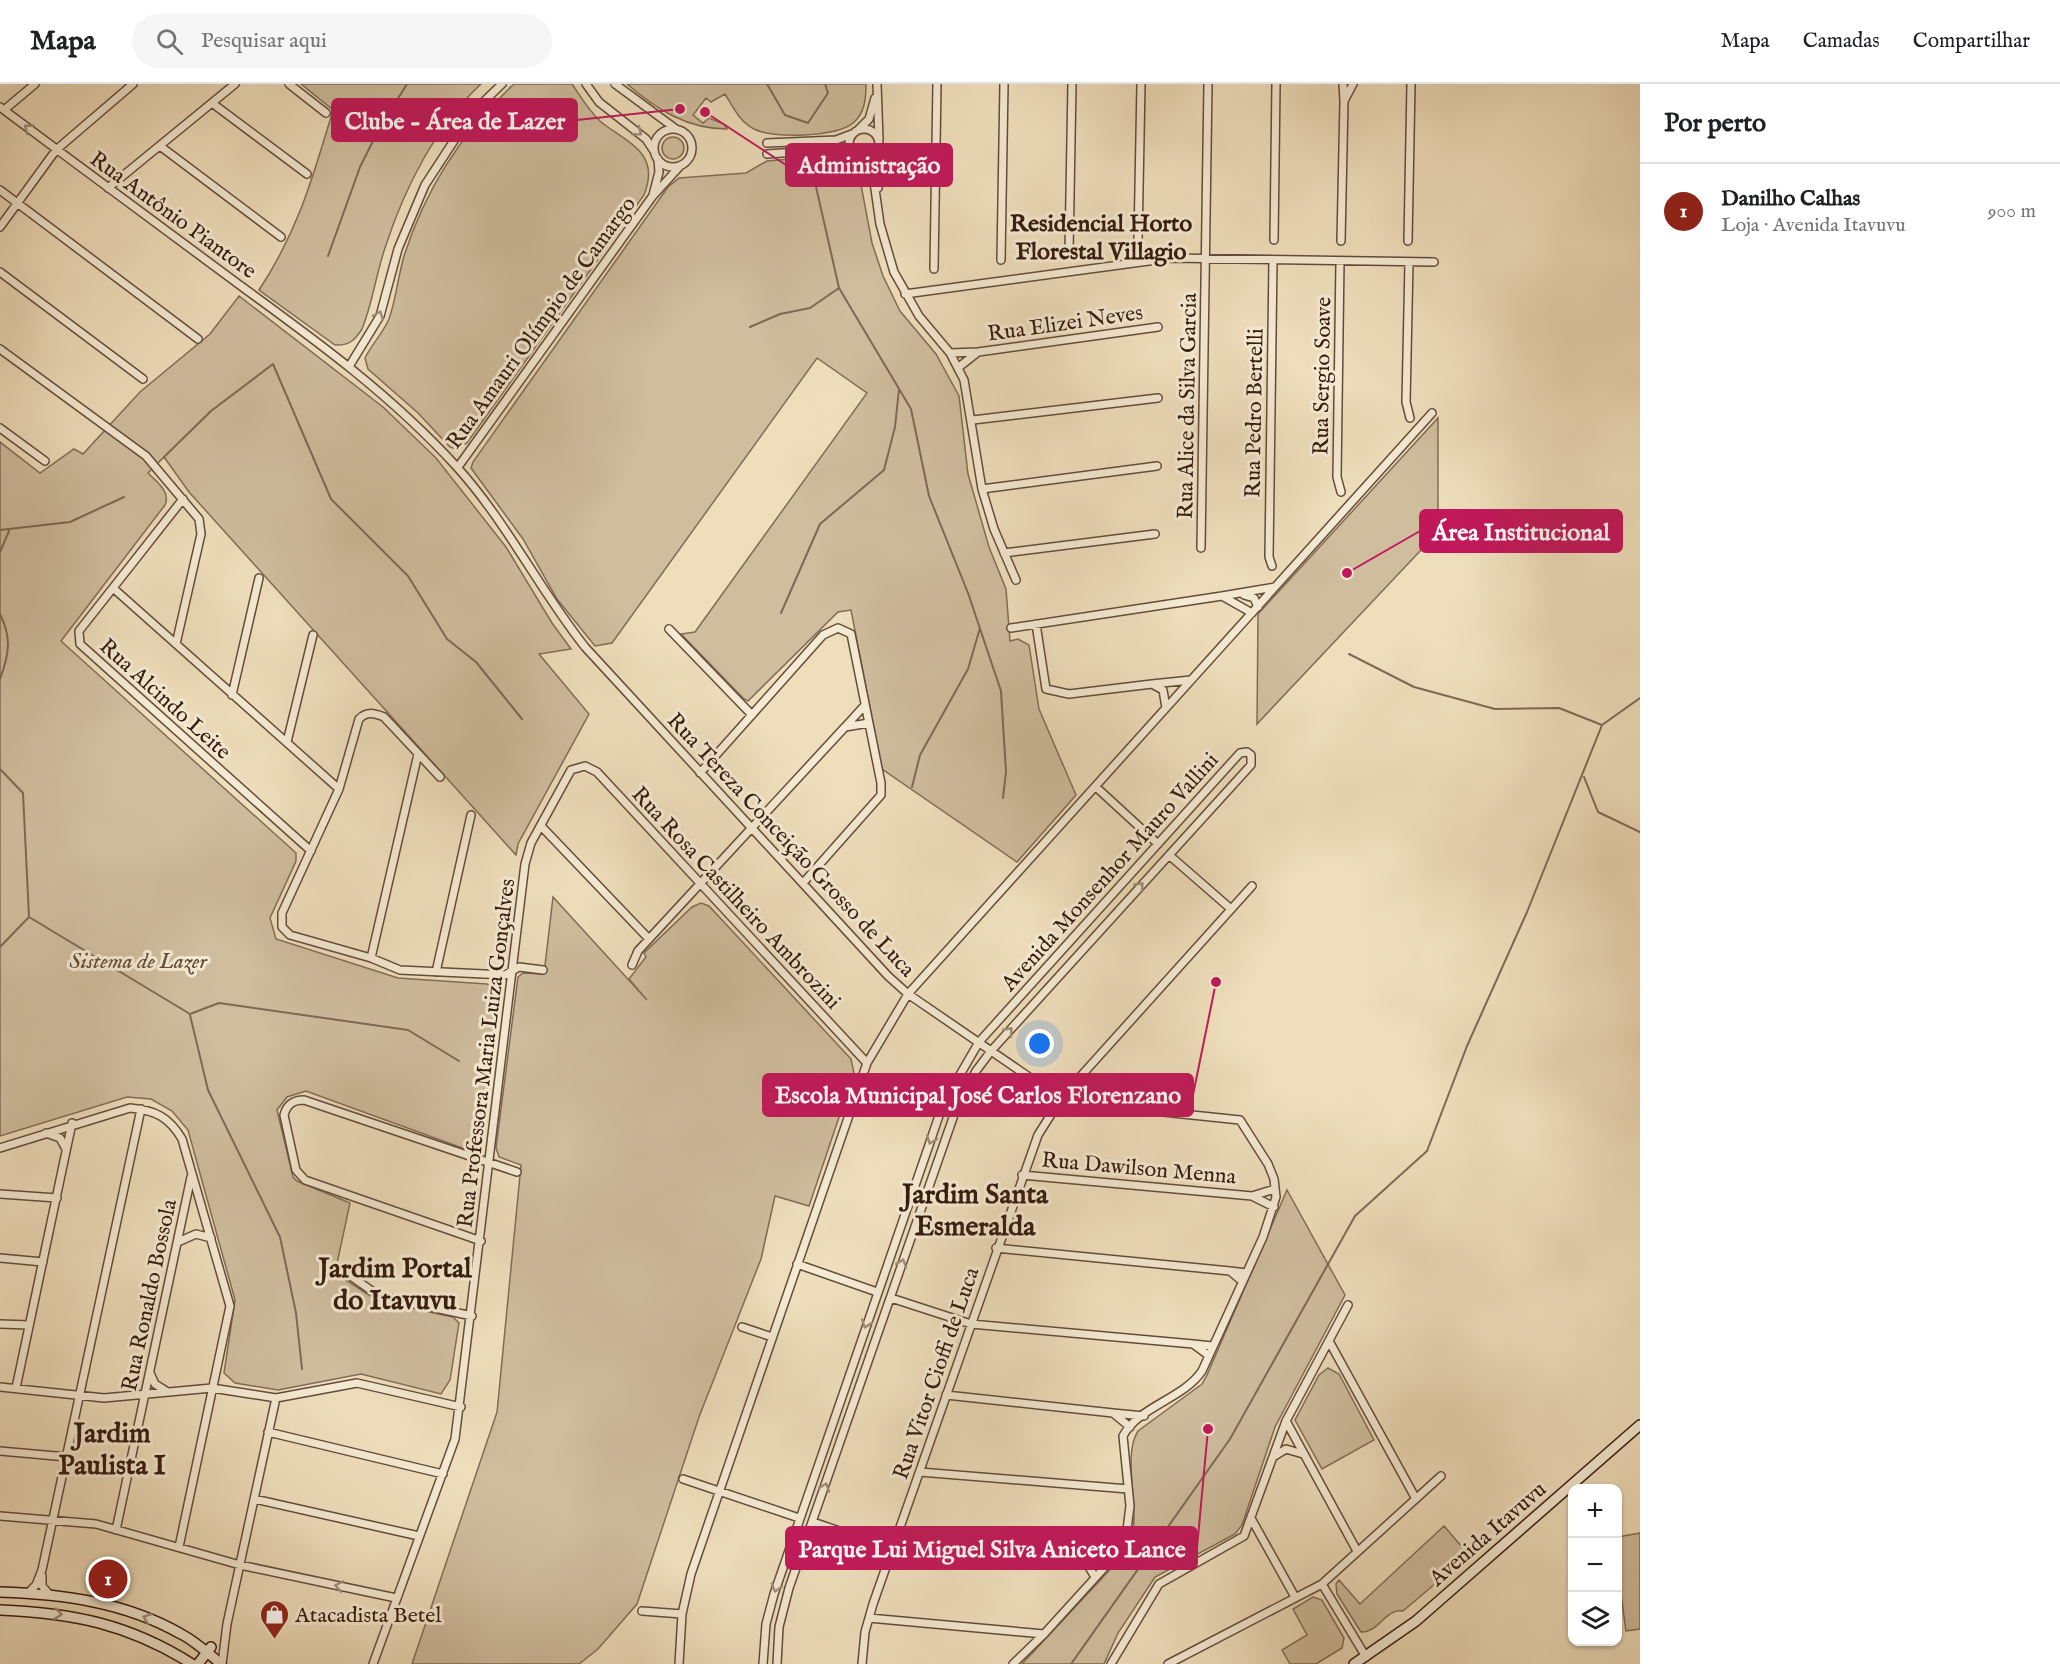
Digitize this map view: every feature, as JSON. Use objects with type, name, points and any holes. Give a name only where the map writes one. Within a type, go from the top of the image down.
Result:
[{"type":"main road","name":"Avenida Itavuvu","points":[[1354,1664],[1416,1621],[1640,1425]]},
{"type":"main road","points":[[0,1592],[50,1595],[119,1607],[176,1631],[197,1647],[209,1650],[222,1664]]},
{"type":"main road","points":[[0,1611],[66,1614],[95,1620],[148,1638],[192,1664]]},
{"type":"main road","points":[[198,1664],[209,1650]]},
{"type":"street","points":[[2,109],[35,84]]},
{"type":"street","points":[[0,227],[56,150],[133,84]]},
{"type":"street","points":[[108,188],[235,84]]},
{"type":"street","points":[[290,84],[327,113]]},
{"type":"street","points":[[350,365],[380,316],[398,249],[425,185],[472,113],[502,84]]},
{"type":"street","points":[[586,84],[607,110],[646,139],[656,156],[666,165],[681,165],[689,158],[692,146],[687,135],[615,84]]},
{"type":"street","points":[[852,153],[849,144],[872,113],[877,84]]},
{"type":"street","points":[[877,84],[879,144],[877,200]]},
{"type":"street","points":[[934,269],[937,84]]},
{"type":"street","points":[[1001,260],[1004,84]]},
{"type":"street","points":[[1069,251],[1072,84]]},
{"type":"street","points":[[1138,241],[1141,84]]},
{"type":"street","name":"Rua Alice da Silva Garcia","points":[[1202,548],[1208,84]]},
{"type":"street","points":[[1274,240],[1276,84]]},
{"type":"street","points":[[1341,241],[1343,84]]},
{"type":"street","points":[[1344,101],[1353,84]]},
{"type":"street","points":[[1408,241],[1411,84]]},
{"type":"street","points":[[212,103],[307,174]]},
{"type":"street","name":"Rua Antônio Piantore","points":[[2,109],[350,365],[412,420],[458,467]]},
{"type":"street","points":[[656,156],[655,144],[659,135],[667,130],[676,129]]},
{"type":"street","points":[[767,143],[836,140],[856,132],[873,132],[879,144]]},
{"type":"street","points":[[860,158],[872,157],[879,144]]},
{"type":"street","points":[[160,146],[281,237]]},
{"type":"street","points":[[767,154],[842,149],[860,158],[871,170],[884,238],[905,294],[919,316],[959,367],[968,393],[982,489],[1004,553],[1016,579]]},
{"type":"street","name":"Rua Amauri Olímpio de Camargo","points":[[652,197],[659,172],[656,156]]},
{"type":"street","name":"Rua Amauri Olímpio de Camargo","points":[[458,467],[652,197],[681,165]]},
{"type":"street","points":[[0,190],[198,339]]},
{"type":"street","points":[[905,294],[1171,258],[1434,262]]},
{"type":"street","name":"Rua Pedro Bertelli","points":[[1272,566],[1269,558],[1274,260]]},
{"type":"street","name":"Rua Sergio Soave","points":[[1340,261],[1337,477],[1341,492]]},
{"type":"street","points":[[1409,262],[1406,402],[1410,417]]},
{"type":"street","points":[[0,272],[143,379]]},
{"type":"street","name":"Rua Elizei Neves","points":[[950,353],[978,352],[1158,327]]},
{"type":"street","points":[[0,349],[146,456],[183,499],[202,526],[176,644]]},
{"type":"street","name":"Rua Elizei Neves","points":[[959,367],[978,352]]},
{"type":"street","points":[[973,420],[1158,398]]},
{"type":"street","points":[[679,1664],[682,1614],[691,1574],[719,1491],[867,1063],[908,994],[1432,413]]},
{"type":"street","points":[[0,428],[45,461]]},
{"type":"street","points":[[982,489],[1157,466]]},
{"type":"street","name":"Rua Tereza Conceição Grosso de Luca","points":[[458,467],[496,516],[558,613],[585,647],[750,829],[888,976],[908,994],[1048,1090],[1058,1103],[1236,1119],[1244,1123],[1268,1164],[1275,1189]]},
{"type":"street","name":"Rua Alcindo Leite","points":[[183,499],[79,631],[78,637],[85,651],[311,851]]},
{"type":"street","points":[[1004,553],[1155,534]]},
{"type":"street","points":[[232,694],[259,578]]},
{"type":"street","points":[[1011,628],[1275,587]]},
{"type":"street","points":[[113,588],[339,789]]},
{"type":"street","points":[[1239,594],[1254,597],[1255,610]]},
{"type":"street","points":[[1222,596],[1255,610]]},
{"type":"street","points":[[1036,624],[1046,689],[1069,694],[1191,680]]},
{"type":"street","points":[[700,773],[823,635],[838,628],[848,630],[853,639],[881,783],[881,795],[803,883]]},
{"type":"street","points":[[669,629],[752,714]]},
{"type":"street","points":[[286,742],[313,635]]},
{"type":"street","points":[[1152,684],[1176,698]]},
{"type":"street","points":[[1163,690],[1166,708]]},
{"type":"street","points":[[632,965],[638,951],[865,705]]},
{"type":"street","points":[[440,777],[384,717],[371,713],[364,714],[359,719],[339,789],[282,913],[282,927],[290,934],[371,958],[400,970],[505,975],[519,967],[543,970]]},
{"type":"street","points":[[845,727],[869,723]]},
{"type":"street","name":"Avenida Monsenhor Mauro Vallini","points":[[763,1664],[766,1624],[774,1594],[943,1104],[979,1042],[1240,753],[1247,752],[1251,755],[1251,765],[991,1051],[976,1071],[955,1112],[784,1608],[779,1627],[777,1664]]},
{"type":"street","points":[[371,958],[417,754]]},
{"type":"street","name":"Rua Professora Maria Luiza Gonçalves","points":[[373,1664],[455,1439],[461,1407],[488,1162],[527,853],[567,776],[576,767]]},
{"type":"street","name":"Rua Rosa Castilheiro Ambrozini","points":[[576,767],[589,767],[597,772],[867,1063]]},
{"type":"street","points":[[1096,787],[1158,844]]},
{"type":"street","points":[[436,972],[471,815]]},
{"type":"street","points":[[541,826],[649,939]]},
{"type":"street","points":[[1169,855],[1231,909]]},
{"type":"street","name":"Rua Vitor Cioffi de Luca","points":[[862,1664],[863,1645],[869,1618],[996,1248],[1038,1135],[1065,1093],[1252,886]]},
{"type":"street","points":[[1075,1083],[1085,1101]]},
{"type":"street","name":"Rua Tereza Conceição Grosso de Luca","points":[[1048,1090],[1065,1093],[1096,1106]]},
{"type":"street","points":[[481,1241],[305,1180],[296,1170],[289,1140],[286,1109],[293,1101],[304,1100],[517,1172]]},
{"type":"street","points":[[28,1593],[36,1585],[42,1570],[54,1520],[141,1109]]},
{"type":"street","points":[[0,1148],[119,1110],[141,1109],[164,1116],[174,1125],[182,1139],[230,1306],[179,1547]]},
{"type":"street","points":[[16,1388],[72,1124]]},
{"type":"street","points":[[45,1132],[60,1138],[67,1152]]},
{"type":"street","name":"Rua Ronaldo Bossola","points":[[116,1530],[192,1174]]},
{"type":"street","name":"Rua Dawilson Menna","points":[[1022,1175],[1252,1196],[1274,1207]]},
{"type":"street","points":[[1013,1664],[1044,1634],[1125,1545],[1128,1538],[1128,1489],[1123,1436],[1144,1416],[1196,1380],[1274,1207],[1275,1189]]},
{"type":"street","name":"Rua Dawilson Menna","points":[[1252,1196],[1275,1189]]},
{"type":"street","points":[[0,1194],[57,1198]]},
{"type":"street","points":[[178,1242],[196,1234],[211,1238]]},
{"type":"street","points":[[996,1248],[1246,1273]]},
{"type":"street","points":[[0,1258],[43,1262]]},
{"type":"street","points":[[797,1264],[877,1292]]},
{"type":"street","points":[[338,1267],[379,1296],[472,1316]]},
{"type":"street","points":[[1230,1271],[1242,1281]]},
{"type":"street","points":[[891,1298],[971,1324],[1212,1346]]},
{"type":"street","points":[[1112,1664],[1159,1584],[1244,1536],[1252,1520],[1286,1421],[1348,1305]]},
{"type":"street","points":[[0,1323],[29,1325]]},
{"type":"street","points":[[742,1327],[772,1337]]},
{"type":"street","points":[[1329,1341],[1416,1499]]},
{"type":"street","points":[[1192,1344],[1208,1356]]},
{"type":"street","points":[[150,1373],[155,1384],[168,1392]]},
{"type":"street","points":[[0,1387],[104,1398],[213,1388],[276,1398],[357,1383],[461,1407]]},
{"type":"street","points":[[127,1395],[139,1404],[141,1411]]},
{"type":"street","points":[[946,1395],[1144,1416]]},
{"type":"street","points":[[209,1650],[223,1637],[227,1624],[276,1398]]},
{"type":"street","points":[[1113,1413],[1130,1427]]},
{"type":"street","points":[[1286,1421],[1358,1551]]},
{"type":"street","points":[[268,1432],[442,1474]]},
{"type":"street","points":[[1273,1457],[1286,1449],[1296,1450],[1305,1456]]},
{"type":"street","points":[[0,1451],[67,1457]]},
{"type":"street","points":[[920,1472],[1128,1489]]},
{"type":"street","points":[[1168,1664],[1322,1584],[1441,1476]]},
{"type":"street","points":[[683,1479],[799,1518]]},
{"type":"street","points":[[254,1499],[419,1536]]},
{"type":"street","points":[[0,1516],[54,1520],[116,1530],[240,1565],[396,1598]]},
{"type":"street","points":[[1252,1520],[1295,1597]]},
{"type":"street","points":[[813,1522],[886,1547],[1106,1564]]},
{"type":"street","points":[[1086,1562],[1095,1577]]},
{"type":"street","points":[[42,1570],[42,1586],[50,1595]]},
{"type":"street","points":[[1322,1584],[1366,1657]]},
{"type":"street","points":[[642,1611],[682,1614]]},
{"type":"street","points":[[869,1618],[1044,1634]]},
{"type":"street","points":[[222,1664],[227,1624]]},
{"type":"street","points":[[1019,1633],[1035,1643]]},
{"type":"green space","points":[[301,84],[481,84],[450,119],[424,158],[403,201],[386,245],[362,329],[354,339],[344,344],[335,345],[259,290],[273,268],[294,225],[311,181],[333,110]]},
{"type":"green space","points":[[514,84],[572,84],[601,122],[639,151],[648,169],[648,181],[644,195],[467,443],[456,449],[450,447],[418,413],[368,369],[365,358],[389,319],[404,256],[435,185],[478,121]]},
{"type":"green space","points":[[627,84],[866,84],[862,110],[853,123],[845,128],[819,134],[789,135],[763,132],[749,126],[725,94],[711,102],[706,98],[693,115],[703,123],[709,118],[724,124],[727,129],[686,122],[662,110]]},
{"type":"green space","points":[[673,137],[681,140],[684,148],[681,156],[673,159],[665,156],[662,148],[665,140]]},
{"type":"green space","points":[[827,156],[847,160],[859,174],[872,243],[883,276],[900,311],[936,354],[959,396],[968,474],[989,547],[1006,589],[1010,641],[1018,639],[1029,645],[1039,709],[1076,795],[1017,862],[882,769],[851,610],[838,612],[748,701],[681,634],[695,632],[867,393],[817,358],[612,643],[595,646],[557,599],[523,539],[471,468],[473,462],[668,187],[679,178],[746,173],[767,161]]},
{"type":"green space","name":"Sistema de Lazer","points":[[239,296],[383,407],[436,458],[506,547],[552,623],[571,649],[539,654],[589,714],[518,844],[516,855],[189,492],[164,457],[148,473],[165,492],[165,505],[61,641],[296,853],[296,861],[270,918],[276,939],[398,978],[487,984],[496,990],[498,997],[481,1142],[477,1147],[465,1149],[306,1091],[287,1097],[277,1110],[293,1177],[297,1181],[350,1203],[335,1273],[378,1301],[453,1317],[459,1323],[450,1380],[441,1394],[361,1374],[278,1390],[235,1383],[224,1373],[235,1300],[188,1130],[172,1111],[151,1099],[127,1097],[0,1136],[0,442],[40,473],[74,449],[83,454],[140,392],[210,334]]},
{"type":"green space","points":[[1438,418],[1438,532],[1257,724],[1258,614]]},
{"type":"green space","points":[[553,897],[647,1000],[629,979],[646,957],[644,953],[692,907],[701,903],[709,906],[851,1059],[854,1073],[809,1206],[775,1196],[761,1259],[699,1417],[637,1604],[598,1649],[579,1664],[412,1664],[497,1412],[521,1165],[499,1157],[496,1148],[518,977],[523,973],[544,974]]},
{"type":"green space","points":[[1287,1190],[1345,1295],[1275,1427],[1242,1525],[1235,1534],[1155,1577],[1118,1633],[1104,1664],[1022,1664],[1130,1548],[1134,1517],[1131,1470],[1133,1442],[1138,1431],[1202,1384]]},
{"type":"green space","points":[[1328,1368],[1339,1374],[1374,1440],[1322,1469],[1295,1420],[1319,1375]]},
{"type":"green space","points":[[1444,1526],[1469,1555],[1403,1611],[1391,1613],[1373,1629],[1361,1632],[1337,1594],[1336,1584],[1339,1580],[1360,1604]]},
{"type":"green space","points":[[1640,1533],[1640,1629],[1626,1631],[1622,1602],[1622,1536]]},
{"type":"green space","points":[[1313,1597],[1322,1600],[1344,1638],[1342,1648],[1316,1664],[1290,1664],[1282,1650],[1307,1635],[1293,1609]]},
{"type":"waterway","points":[[328,256],[360,167],[378,131],[407,84]]},
{"type":"waterway","points":[[767,84],[785,115],[808,123],[828,93],[825,84]]},
{"type":"waterway","points":[[814,178],[839,288],[911,409],[929,496],[968,593],[1001,691],[1006,772],[1003,798]]},
{"type":"waterway","points":[[750,327],[780,314],[810,308],[839,288]]},
{"type":"waterway","points":[[164,457],[211,411],[273,364],[331,499],[408,576],[447,639],[476,662],[522,719]]},
{"type":"waterway","points":[[781,613],[820,524],[884,470],[895,427],[899,389]]},
{"type":"waterway","points":[[0,530],[70,522],[124,497]]},
{"type":"waterway","points":[[0,552],[9,531]]},
{"type":"waterway","points":[[0,614],[8,639],[0,679]]},
{"type":"waterway","points":[[912,787],[920,755],[968,669],[980,628]]},
{"type":"waterway","points":[[1349,654],[1414,687],[1495,709],[1559,708],[1602,725]]},
{"type":"waterway","points":[[1071,1664],[1230,1439],[1355,1216],[1427,1151],[1467,1046],[1527,912],[1602,725],[1640,698]]},
{"type":"waterway","points":[[0,769],[23,793],[29,917],[190,1014],[219,1003],[408,1030],[459,1061]]},
{"type":"waterway","points":[[1584,777],[1598,812],[1640,832]]},
{"type":"waterway","points":[[0,947],[29,917]]},
{"type":"waterway","points":[[190,1015],[208,1090],[280,1237],[296,1313],[302,1369]]},
{"type":"place","name":"Clube - Área de Lazer","points":[[680,109]]},
{"type":"place","name":"Administração","points":[[705,112]]},
{"type":"place","name":"Área Institucional","points":[[1347,573]]},
{"type":"place","name":"Escola Municipal José Carlos Florenzano","points":[[1216,982]]},
{"type":"place","name":"Parque Lui Miguel Silva Aniceto Lance","points":[[1208,1429]]},
{"type":"place","name":"Danilho Calhas","points":[[108,1579]]},
{"type":"place","name":"Atacadista Betel","points":[[274,1640]]},
{"type":"district","name":"Residencial Horto Florestal Villagio","points":[[1101,237]]},
{"type":"district","name":"Jardim Santa Esmeralda","points":[[975,1209]]},
{"type":"district","name":"Jardim Portal do Itavuvu","points":[[395,1283]]},
{"type":"district","name":"Jardim Paulista I","points":[[112,1448]]}]
